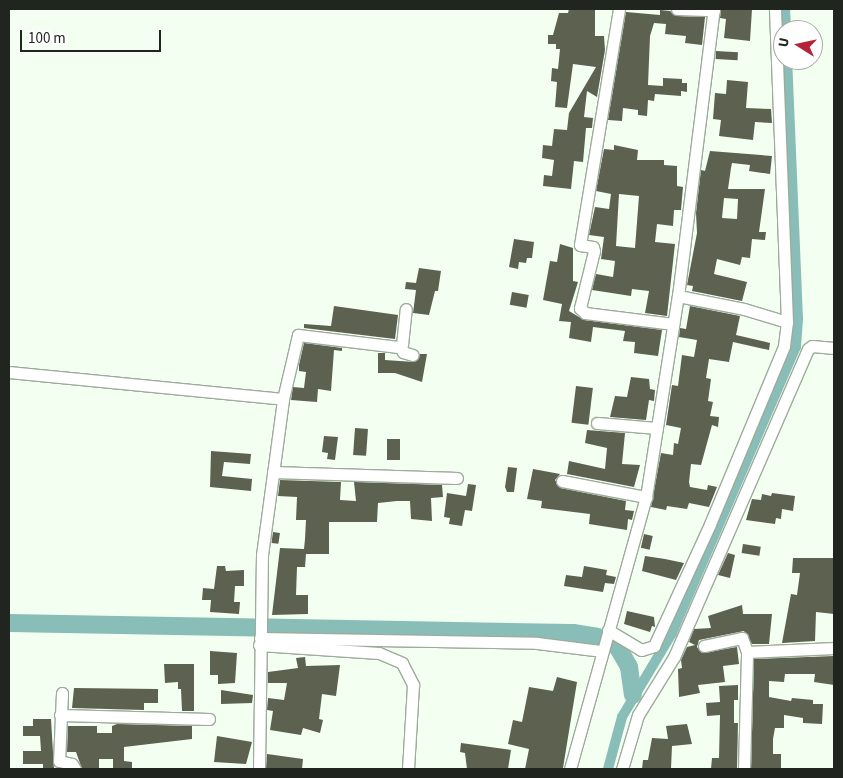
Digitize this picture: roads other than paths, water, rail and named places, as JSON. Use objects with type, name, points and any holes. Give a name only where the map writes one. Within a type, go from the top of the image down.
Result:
[{"type":"street","points":[[618,9],[580,245],[593,247],[594,251],[580,308],[585,313],[673,324]]},
{"type":"street","points":[[570,769],[604,641],[646,497],[678,296],[714,10],[677,9]]},
{"type":"street","points":[[260,638],[537,643],[604,641],[641,650],[650,650],[658,639],[778,361],[787,322],[775,9]]},
{"type":"street","points":[[678,296],[744,309],[787,322]]},
{"type":"street","points":[[406,309],[400,347],[403,352],[413,355]]},
{"type":"street","points":[[259,769],[262,555],[283,399],[299,333],[400,347]]},
{"type":"street","points":[[622,769],[638,715],[674,657],[808,349],[812,346],[834,348]]},
{"type":"street","points":[[9,372],[283,399]]},
{"type":"street","points":[[597,423],[657,428]]},
{"type":"street","points":[[272,472],[457,478]]},
{"type":"street","points":[[562,481],[646,497]]},
{"type":"street","points":[[260,638],[379,653],[402,663],[413,685],[408,769]]},
{"type":"street","points":[[704,646],[742,638],[747,652],[744,769]]},
{"type":"street","points":[[747,652],[834,648]]},
{"type":"street","points":[[62,693],[59,761],[72,764],[75,769]]},
{"type":"street","points":[[60,715],[209,719]]},
{"type":"waterway","points":[[785,9],[786,20]]},
{"type":"waterway","points":[[608,769],[622,717],[672,633],[796,347],[798,319],[787,70]]},
{"type":"waterway","points":[[9,623],[573,633],[597,637],[617,646],[629,667],[633,695]]}]
